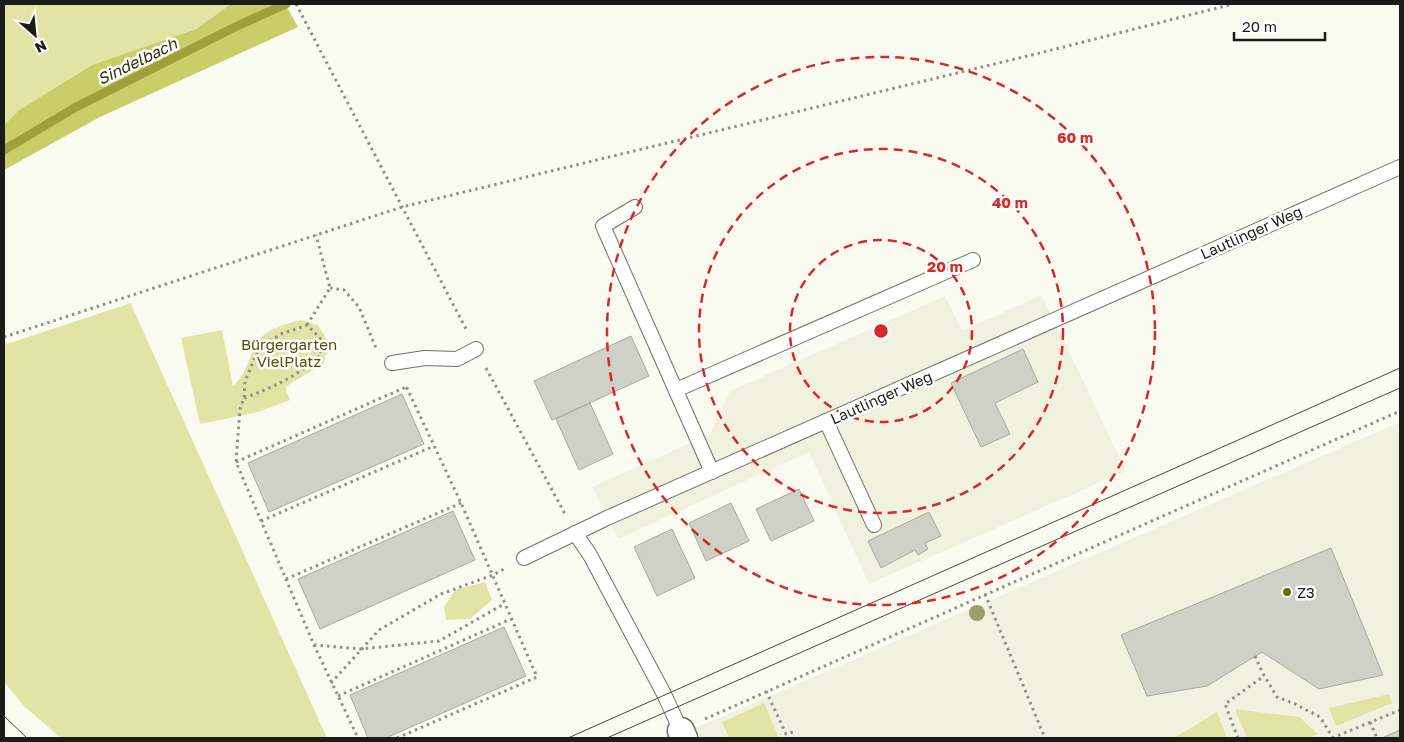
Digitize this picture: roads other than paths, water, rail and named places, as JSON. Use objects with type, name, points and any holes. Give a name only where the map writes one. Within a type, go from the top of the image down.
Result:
[{"type":"lane","name":"Lautlinger Weg","points":[[524,558],[575,533],[1400,166]]},
{"type":"lane","points":[[634,208],[603,226],[712,472]]},
{"type":"lane","points":[[676,390],[973,260]]},
{"type":"lane","points":[[392,363],[425,358],[456,358],[476,349]]},
{"type":"lane","points":[[826,421],[874,524]]},
{"type":"lane","points":[[575,533],[590,555],[664,694],[682,735]]},
{"type":"waterway","name":"Sindelbach","points":[[4,150],[76,107],[235,27],[286,4]]},
{"type":"tram line","points":[[568,738],[1400,368]]},
{"type":"tram line","points":[[607,738],[1400,388]]},
{"type":"tram line","points":[[4,716],[27,738]]},
{"type":"place","name":"Z3","points":[[1287,592]]},
{"type":"park label","name":"Bürgergarten VielPlatz","points":[[289,352]]}]
